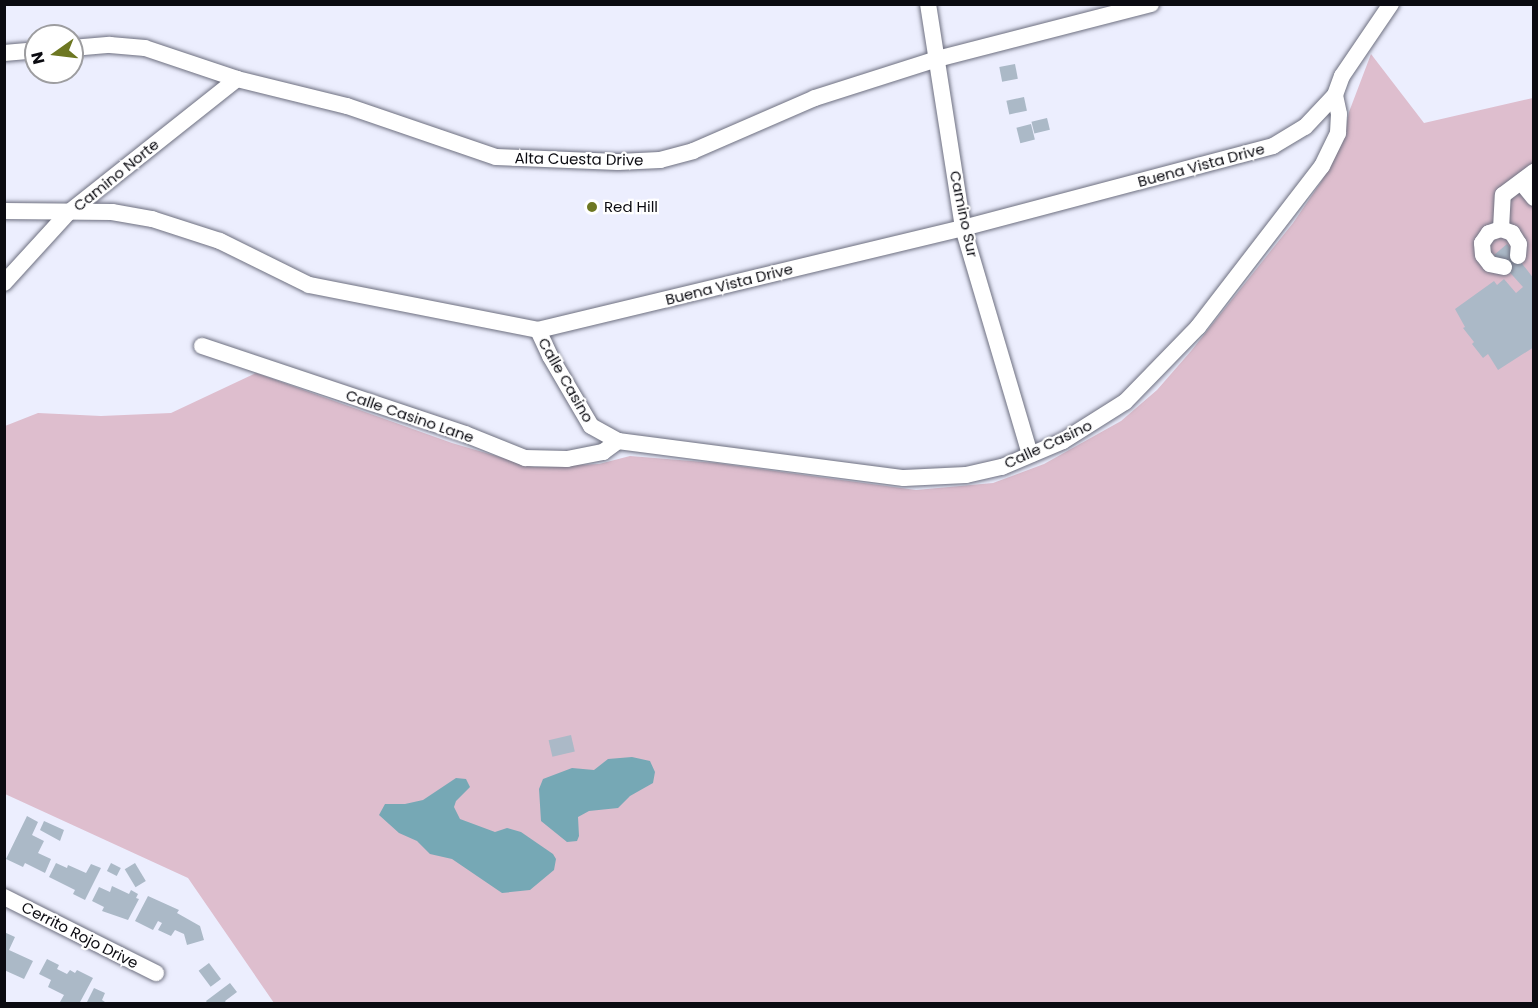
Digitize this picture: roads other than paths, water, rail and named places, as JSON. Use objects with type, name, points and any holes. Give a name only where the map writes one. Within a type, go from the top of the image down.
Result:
[{"type":"street","name":"Camino Sur","points":[[928,4],[963,228],[1030,454]]},
{"type":"street","name":"Alta Cuesta Drive","points":[[84,47],[110,45],[146,48],[237,79],[346,106],[496,157],[618,162],[660,159],[693,151],[815,98],[937,59],[1151,4]]},
{"type":"street","name":"Buena Vista Drive","points":[[4,211],[112,212],[152,219],[220,241],[309,285],[538,330],[963,228],[1274,146],[1305,127],[1335,95],[1342,76],[1391,4]]},
{"type":"street","points":[[4,53],[24,51]]},
{"type":"street","name":"Camino Norte","points":[[4,283],[68,213],[237,79]]},
{"type":"street","name":"Calle Casino","points":[[538,330],[550,356],[591,426],[618,441],[904,478],[966,475],[1002,467],[1063,441],[1125,402],[1198,327],[1322,166],[1338,133],[1339,114],[1335,95]]},
{"type":"street","points":[[1501,229],[1503,195],[1527,177],[1533,198]]},
{"type":"street","points":[[1504,267],[1490,264],[1481,249],[1489,233],[1501,229],[1507,230],[1517,238],[1524,250]]},
{"type":"street","name":"Calle Casino Lane","points":[[202,346],[465,434],[525,458],[567,459],[603,452],[618,441]]},
{"type":"street","name":"Cerrito Rojo Drive","points":[[4,897],[156,973]]},
{"type":"water","points":[[632,757],[650,761],[655,772],[653,783],[630,796],[618,808],[589,811],[578,817],[577,841],[567,842],[541,821],[539,789],[543,779],[572,768],[594,770],[608,759]]},
{"type":"water","points":[[456,778],[466,779],[470,787],[456,801],[454,807],[460,819],[495,832],[507,828],[521,832],[553,854],[556,859],[554,870],[530,890],[502,893],[452,859],[430,854],[417,841],[399,833],[379,815],[385,804],[405,804],[423,800]]},
{"type":"place","name":"Red Hill","points":[[592,207]]}]
